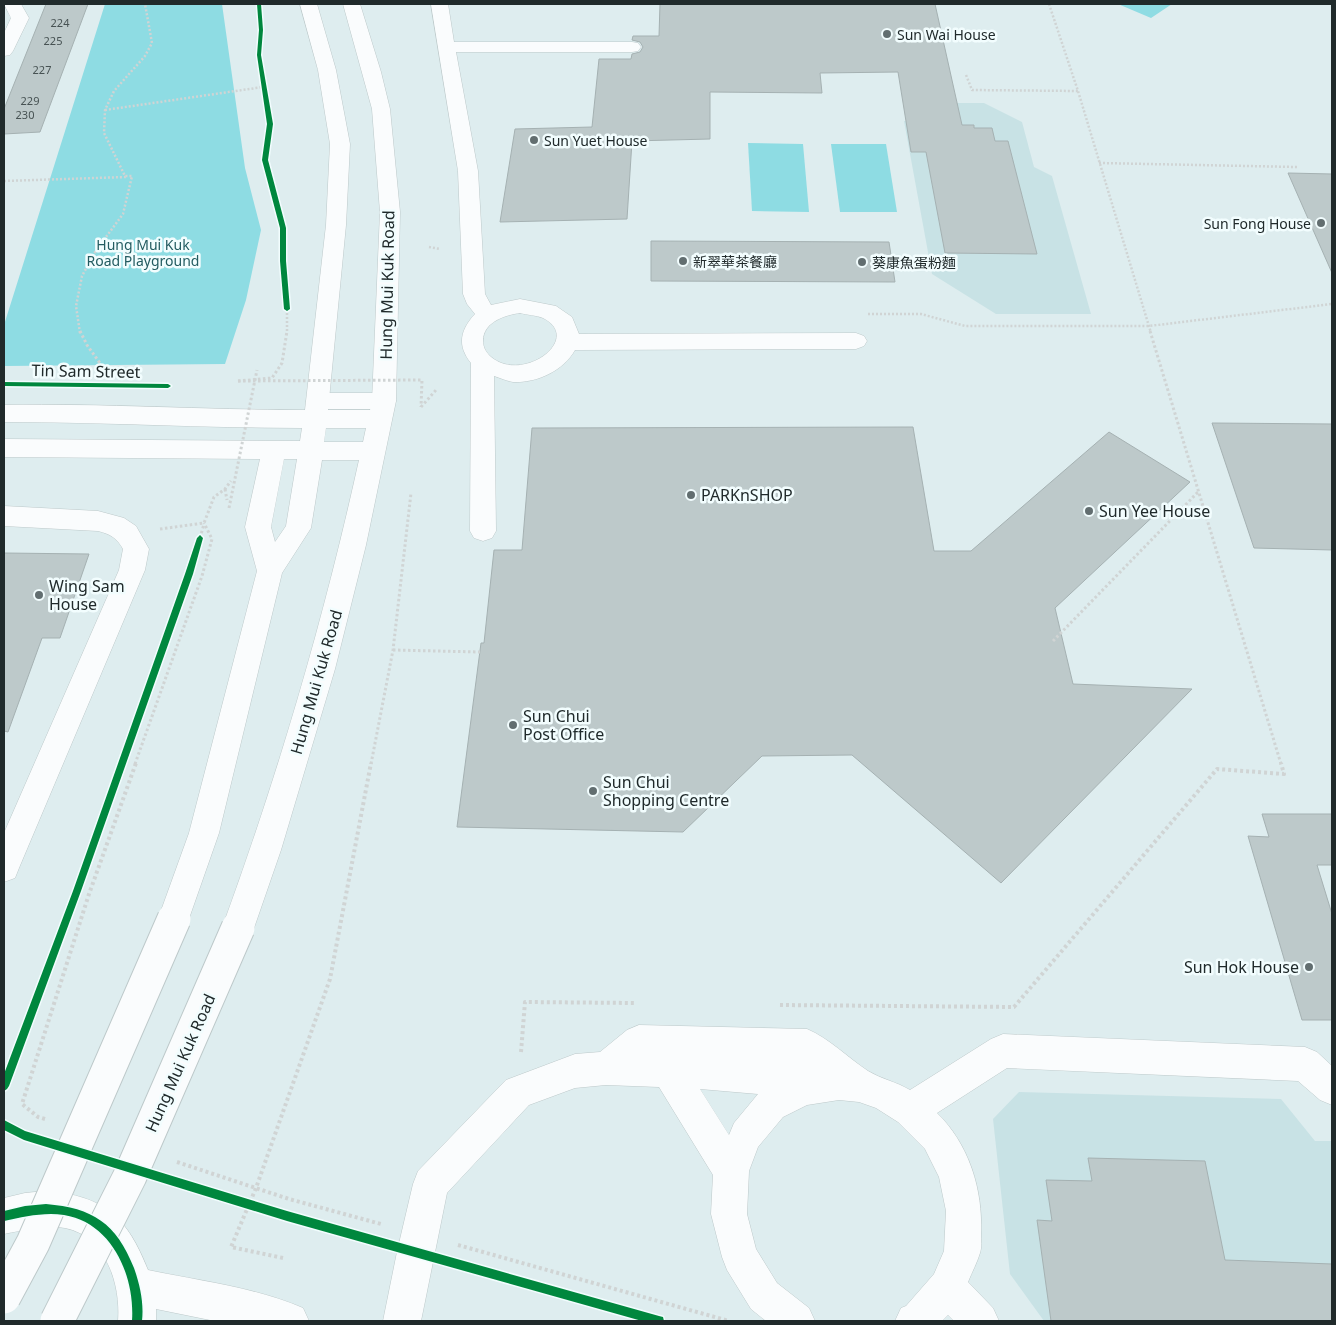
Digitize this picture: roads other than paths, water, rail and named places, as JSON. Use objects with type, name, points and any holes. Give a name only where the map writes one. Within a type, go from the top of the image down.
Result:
[{"type":"main road","points":[[4,51],[20,18],[13,4]]},
{"type":"main road","points":[[4,1297],[33,1243],[174,919],[204,833],[270,571],[298,528],[317,410],[336,225],[340,144],[327,70],[308,4]]},
{"type":"main road","name":"Hung Mui Kuk Road","points":[[58,1321],[92,1257],[174,1082],[238,928],[266,850],[320,669],[353,545],[374,451],[382,410],[389,202],[381,108],[351,4]]},
{"type":"main road","points":[[439,4],[468,171],[474,294],[478,304],[488,315]]},
{"type":"main road","points":[[447,47],[632,47]]},
{"type":"main road","points":[[536,307],[550,312],[562,320],[568,330],[569,342],[564,352],[555,361],[542,368],[510,373],[495,369],[482,363],[474,354],[470,344],[472,333],[478,323],[488,315],[503,308],[536,307]]},
{"type":"main road","points":[[569,342],[856,340]]},
{"type":"main road","points":[[482,363],[483,531]]},
{"type":"main road","points":[[4,413],[89,413],[243,419],[317,410],[382,410]]},
{"type":"main road","points":[[4,448],[374,451]]},
{"type":"main road","points":[[270,571],[258,527],[274,451]]},
{"type":"main road","points":[[4,516],[98,521],[115,525],[127,533],[136,549],[132,570],[4,868]]},
{"type":"main road","points":[[606,1068],[639,1042],[807,1046],[849,1084]]},
{"type":"main road","points":[[910,1110],[1003,1051],[1305,1064],[1332,1088]]},
{"type":"main road","points":[[402,1321],[415,1252],[431,1184],[518,1092],[575,1071],[606,1068],[668,1070],[849,1084],[886,1094],[910,1110],[937,1137],[956,1173],[964,1211],[962,1252],[947,1288],[919,1319],[914,1321]]},
{"type":"main road","points":[[668,1070],[731,1171]]},
{"type":"main road","points":[[796,1321],[764,1296],[740,1257],[729,1214],[731,1171],[746,1135],[771,1106],[803,1088],[849,1084]]},
{"type":"main road","points":[[4,1216],[21,1210],[44,1208],[64,1210],[84,1216],[102,1226],[116,1241],[127,1259],[134,1286],[138,1314],[137,1321]]},
{"type":"main road","points":[[134,1286],[256,1310],[290,1321]]},
{"type":"main road","points":[[947,1288],[980,1321]]},
{"type":"place","name":"Sun Wai House","points":[[887,34]]},
{"type":"place","name":"Sun Yuet House","points":[[534,140]]},
{"type":"place","name":"Sun Fong House","points":[[1321,223]]},
{"type":"place","name":"新翠華茶餐廳","points":[[683,261]]},
{"type":"place","name":"葵康魚蛋粉麵","points":[[862,262]]},
{"type":"place","name":"PARKnSHOP","points":[[691,495]]},
{"type":"place","name":"Sun Yee House","points":[[1089,511]]},
{"type":"place","name":"Wing Sam House","points":[[39,595]]},
{"type":"place","name":"Sun Chui Post Office","points":[[513,725]]},
{"type":"place","name":"Sun Chui Shopping Centre","points":[[593,791]]},
{"type":"place","name":"Sun Hok House","points":[[1309,967]]},
{"type":"park label","name":"Hung Mui Kuk Road Playground","points":[[143,252]]}]
